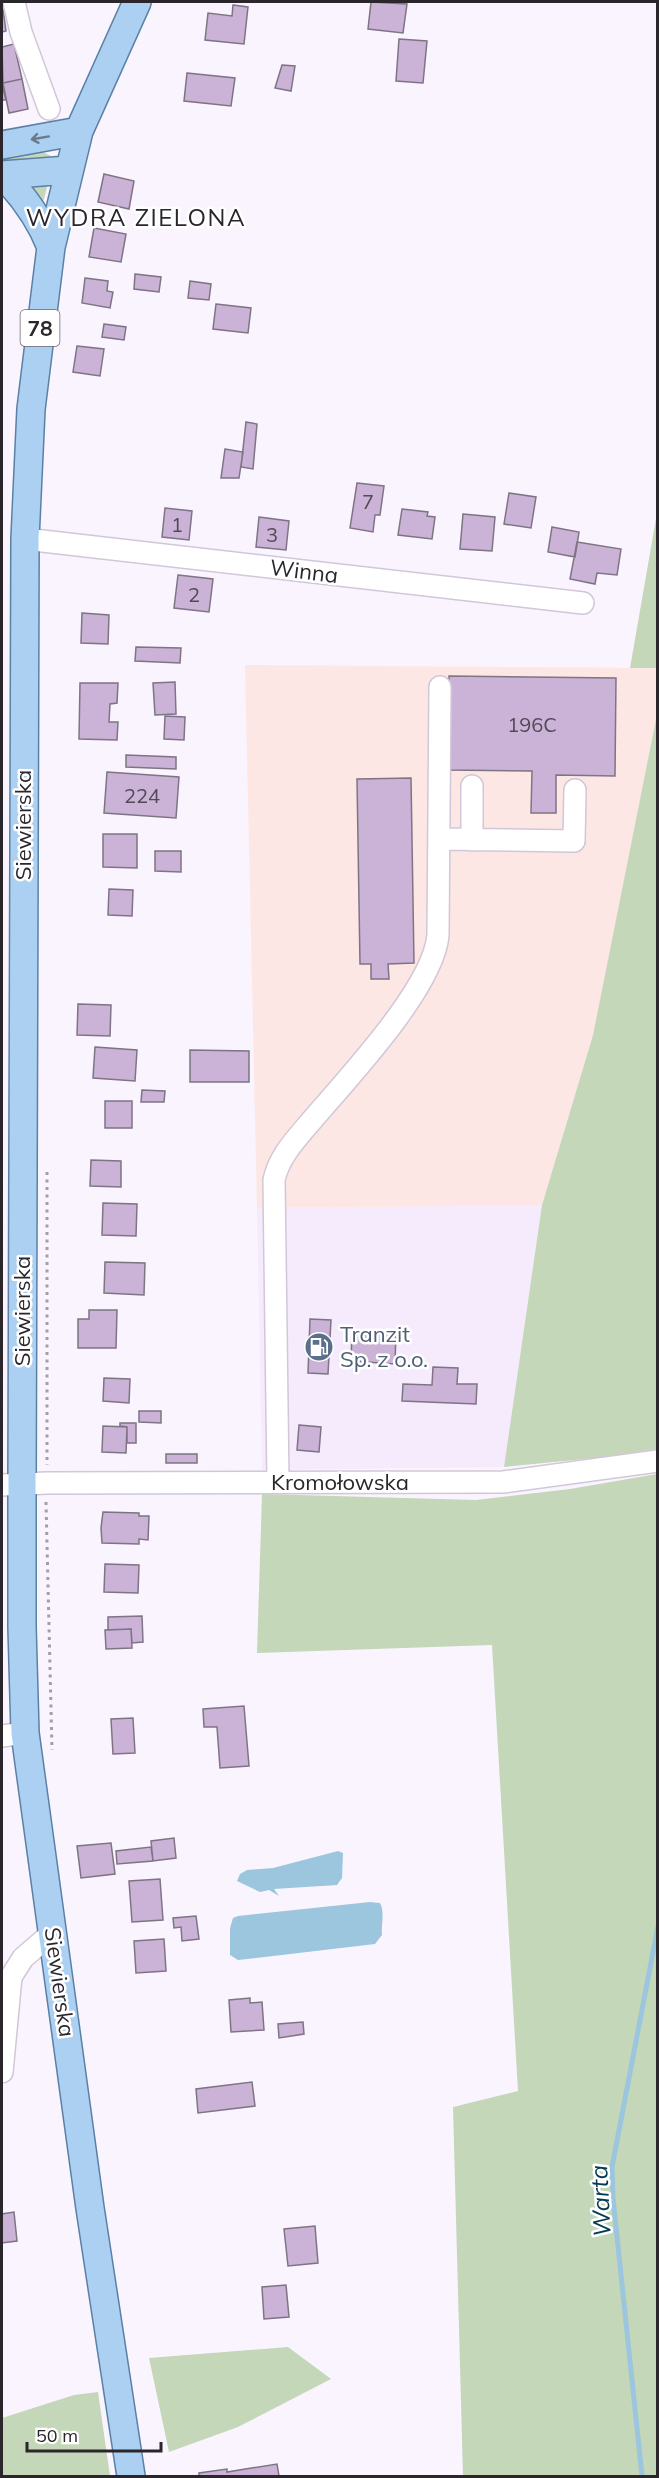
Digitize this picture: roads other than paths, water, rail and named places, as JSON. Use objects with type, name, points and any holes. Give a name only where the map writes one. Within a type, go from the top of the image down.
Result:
[{"type":"main road","points":[[2,145],[79,132],[137,2]]},
{"type":"main road","name":"78","points":[[69,170],[79,132]]},
{"type":"main road","points":[[3,176],[69,170]]},
{"type":"main road","name":"Siewierska","points":[[69,170],[51,247],[32,409],[25,539],[24,1484],[22,1627],[13,1734],[52,1933],[80,2122],[90,2208],[131,2476]]},
{"type":"main road","points":[[3,176],[30,206],[43,226],[51,247]]},
{"type":"street","points":[[14,2],[21,32],[49,109]]},
{"type":"street","name":"Winna","points":[[25,539],[583,603]]},
{"type":"street","points":[[278,1482],[275,1172],[284,1156],[381,1038],[427,972],[437,946],[440,687]]},
{"type":"street","points":[[472,786],[472,840]]},
{"type":"street","points":[[439,839],[574,841],[575,790]]},
{"type":"street","name":"Kromołowska","points":[[24,1484],[503,1482],[657,1461]]},
{"type":"street","points":[[2,2072],[11,1977],[23,1958],[52,1933]]},
{"type":"water","points":[[338,1851],[343,1853],[342,1878],[337,1885],[274,1889],[279,1896],[269,1890],[260,1892],[237,1881],[240,1874],[247,1870],[273,1868]]},
{"type":"water","points":[[370,1902],[380,1903],[382,1910],[382,1935],[375,1944],[238,1960],[230,1955],[230,1928],[233,1918],[238,1916]]},
{"type":"waterway","name":"Warta","points":[[642,2476],[613,2198],[612,2167],[658,1926]]},
{"type":"place","name":"Tranzit Sp. z o.o.","points":[[319,1347]]},
{"type":"district","name":"WYDRA ZIELONA","points":[[136,217]]}]
